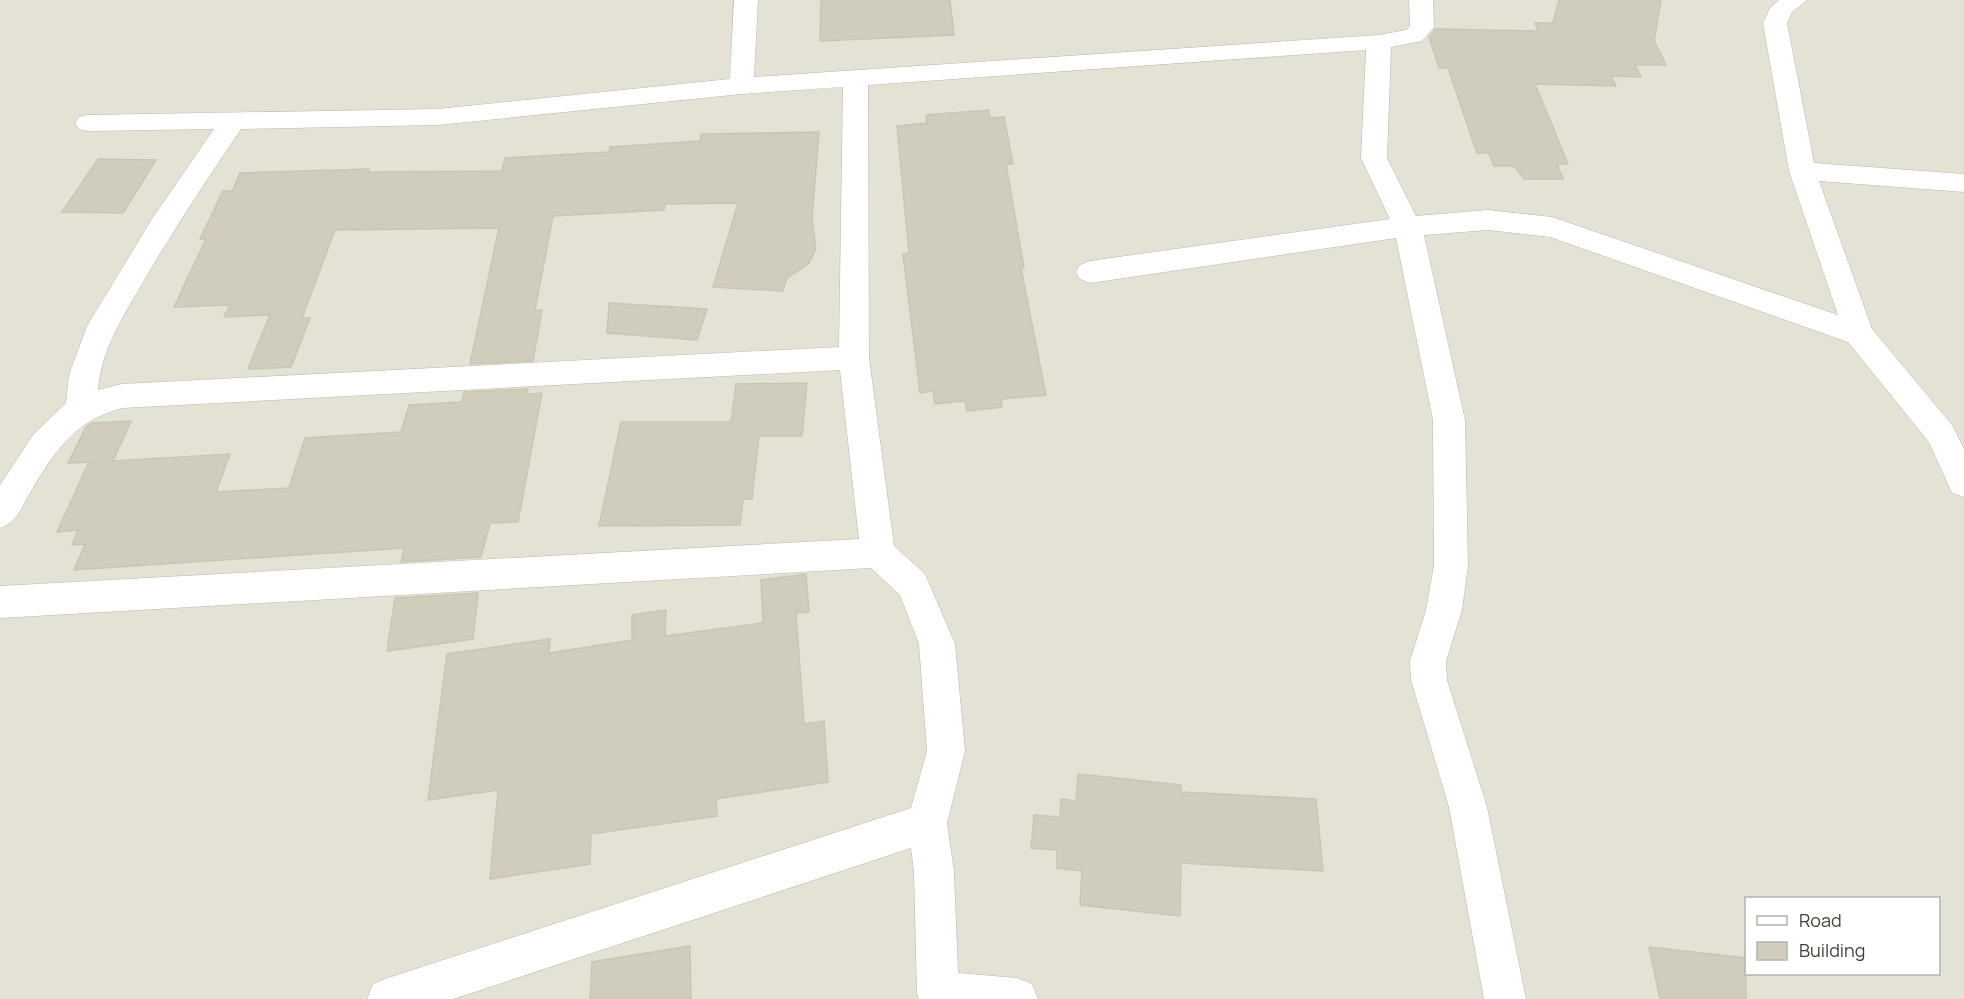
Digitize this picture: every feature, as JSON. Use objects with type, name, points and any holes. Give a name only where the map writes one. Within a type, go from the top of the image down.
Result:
[{"type":"street","points":[[742,86],[742,40],[746,0]]},
{"type":"street","points":[[88,123],[438,117],[742,86],[1379,42],[1414,36],[1422,27],[1421,0]]},
{"type":"street","points":[[1795,0],[1782,8],[1775,23],[1802,171],[1859,334],[1941,434],[1964,483]]},
{"type":"street","points":[[1379,42],[1374,158],[1408,226],[1449,420],[1451,565],[1444,610],[1428,661],[1429,680],[1468,807],[1505,999]]},
{"type":"street","points":[[856,77],[854,358],[878,553],[913,585],[937,644],[946,750],[927,823],[933,872],[938,996],[1017,999]]},
{"type":"street","points":[[81,410],[84,375],[102,326],[162,226],[233,121]]},
{"type":"street","points":[[1802,171],[1964,183]]},
{"type":"street","points":[[1090,272],[1408,226],[1488,219],[1552,227],[1859,334]]},
{"type":"street","points":[[0,514],[35,458],[69,418],[81,410],[122,396],[854,358]]},
{"type":"street","points":[[0,602],[878,553]]},
{"type":"street","points":[[388,999],[927,823]]},
{"type":"shaded area","points":[[0,0],[1964,0],[1964,999],[0,999]]},
{"type":"building","points":[[821,0],[950,0],[954,35],[820,41]]},
{"type":"building","points":[[1559,0],[1661,0],[1654,41],[1666,65],[1635,65],[1641,77],[1611,76],[1616,86],[1535,84],[1568,164],[1557,164],[1563,179],[1524,179],[1514,166],[1494,166],[1489,153],[1477,153],[1448,68],[1439,68],[1429,37],[1435,29],[1538,31],[1535,23],[1553,23]]},
{"type":"building","points":[[989,110],[990,118],[1004,117],[1013,164],[1006,164],[1024,268],[1021,268],[1046,395],[1001,399],[1002,407],[967,411],[965,401],[935,404],[933,391],[920,393],[903,254],[909,253],[897,126],[927,123],[926,115]]},
{"type":"building","points":[[819,132],[812,219],[816,249],[809,263],[787,278],[783,291],[713,287],[738,203],[665,204],[664,210],[553,216],[535,310],[542,310],[533,361],[470,364],[499,228],[335,230],[302,318],[310,318],[291,367],[248,369],[270,315],[224,317],[230,305],[174,307],[206,239],[200,239],[223,191],[232,191],[240,173],[369,169],[368,172],[502,171],[505,158],[609,152],[610,147],[700,141],[701,134]]},
{"type":"building","points":[[98,159],[156,160],[123,213],[62,212]]},
{"type":"building","points":[[609,303],[707,309],[697,340],[607,333]]},
{"type":"building","points":[[807,383],[802,436],[759,436],[752,499],[743,499],[740,525],[599,526],[621,422],[731,422],[736,384]]},
{"type":"building","points":[[528,389],[527,394],[542,393],[518,522],[490,523],[481,557],[401,562],[404,548],[74,570],[85,544],[72,545],[78,530],[57,532],[89,462],[68,463],[86,427],[92,423],[131,421],[113,461],[230,454],[216,492],[289,488],[305,438],[401,432],[409,405],[462,402],[464,392]]},
{"type":"building","points":[[806,574],[809,612],[796,613],[804,724],[824,721],[828,782],[716,799],[717,816],[591,834],[590,864],[490,879],[498,790],[428,800],[447,654],[550,639],[549,653],[632,640],[632,615],[666,610],[665,636],[763,623],[761,580]]},
{"type":"building","points":[[478,593],[473,639],[387,651],[395,598]]},
{"type":"building","points":[[1078,774],[1181,785],[1181,792],[1316,799],[1323,871],[1181,863],[1180,916],[1080,905],[1082,871],[1057,868],[1057,850],[1031,848],[1034,815],[1060,817],[1061,799],[1076,801]]},
{"type":"building","points":[[690,946],[691,999],[590,999],[592,962]]},
{"type":"building","points":[[1649,947],[1745,958],[1746,999],[1660,999]]}]
